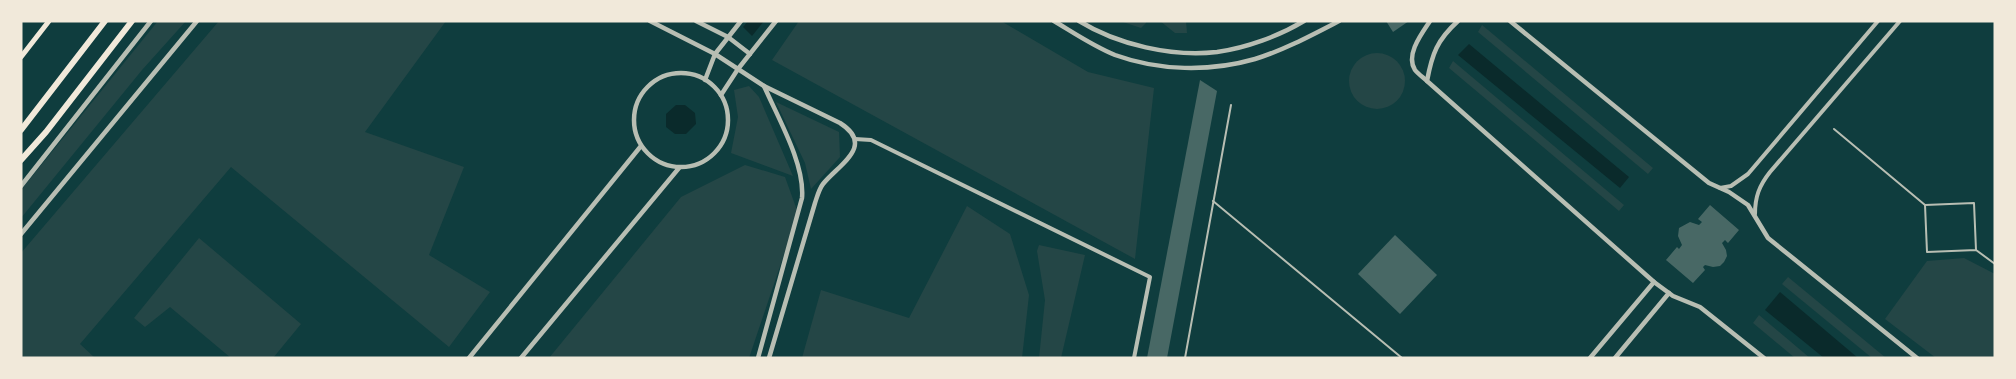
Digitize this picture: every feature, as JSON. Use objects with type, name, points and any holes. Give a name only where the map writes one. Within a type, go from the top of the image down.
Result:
[{"type":"highway","points":[[21,130],[105,21]]},
{"type":"highway","points":[[21,160],[46,132],[132,21]]},
{"type":"main road","points":[[21,57],[49,21]]},
{"type":"street","points":[[21,186],[151,21]]},
{"type":"street","points":[[21,234],[197,21]]},
{"type":"street","points":[[650,21],[715,54],[764,86],[840,123],[851,130],[855,139],[856,145],[850,157],[822,185],[814,202],[769,358]]},
{"type":"street","points":[[696,21],[728,37],[750,54]]},
{"type":"street","points":[[705,80],[715,54],[741,21]]},
{"type":"street","points":[[721,95],[738,69],[776,21]]},
{"type":"street","points":[[1054,21],[1087,41],[1115,54],[1142,62],[1184,69],[1219,66],[1254,59],[1288,46],[1339,21]]},
{"type":"street","points":[[1079,21],[1118,39],[1186,53],[1217,52],[1259,41],[1304,21]]},
{"type":"street","points":[[1430,21],[1420,36],[1412,55],[1415,70],[1654,282],[1700,308],[1764,358]]},
{"type":"street","points":[[1427,82],[1431,58],[1440,41],[1458,21]]},
{"type":"street","points":[[1510,21],[1709,183],[1748,205],[1768,238],[1917,358]]},
{"type":"street","points":[[1720,188],[1731,186],[1748,174],[1878,21]]},
{"type":"street","points":[[1755,214],[1755,202],[1759,187],[1770,172],[1900,21]]},
{"type":"street","points":[[678,73],[692,74],[705,80],[721,95],[727,108],[728,123],[725,137],[718,150],[707,160],[693,166],[679,168],[657,162],[641,146],[635,134],[633,120],[635,106],[642,93],[652,82],[664,76],[678,73]]},
{"type":"street","points":[[758,358],[802,198],[803,187],[798,166],[764,86]]},
{"type":"street","points":[[855,139],[871,140],[1150,277],[1134,358]]},
{"type":"street","points":[[469,358],[641,146]]},
{"type":"street","points":[[521,358],[679,168]]},
{"type":"street","points":[[1590,358],[1654,282]]},
{"type":"street","points":[[1614,358],[1669,292]]},
{"type":"lane","points":[[1185,358],[1231,105]]},
{"type":"lane","points":[[1834,128],[1925,205],[1974,203],[1976,250]]},
{"type":"lane","points":[[1213,201],[1402,358]]},
{"type":"lane","points":[[1925,205],[1927,252],[1976,250],[1995,264]]},
{"type":"shaded area","points":[[158,21],[186,21],[142,70],[21,218],[21,190]]},
{"type":"shaded area","points":[[219,21],[446,21],[365,132],[464,167],[429,255],[490,292],[449,347],[231,167],[80,344],[95,358],[21,358],[21,253]]},
{"type":"shaded area","points":[[748,21],[764,21],[752,36],[743,27]]},
{"type":"shaded area","points":[[799,21],[1001,21],[1088,72],[1154,88],[1135,259],[772,60]]},
{"type":"shaded area","points":[[1120,21],[1146,21],[1146,23],[1141,28]]},
{"type":"shaded area","points":[[1160,21],[1186,21],[1187,33],[1175,33]]},
{"type":"shaded area","points":[[1482,25],[1653,168],[1648,174],[1478,32]]},
{"type":"shaded area","points":[[1469,44],[1629,177],[1620,188],[1458,55]]},
{"type":"shaded area","points":[[1372,53],[1382,53],[1397,61],[1403,70],[1405,81],[1403,92],[1397,101],[1382,109],[1372,109],[1361,104],[1354,97],[1349,86],[1349,76],[1354,65],[1361,58]]},
{"type":"shaded area","points":[[1453,61],[1624,205],[1619,211],[1449,68]]},
{"type":"shaded area","points":[[749,86],[759,97],[793,176],[731,153],[738,117],[734,90]]},
{"type":"shaded area","points":[[776,102],[839,132],[840,157],[811,189],[805,163]]},
{"type":"shaded area","points":[[676,105],[685,105],[695,113],[696,124],[686,134],[675,134],[666,127],[666,114]]},
{"type":"shaded area","points":[[745,165],[785,177],[798,213],[749,358],[549,358],[681,197]]},
{"type":"shaded area","points":[[967,206],[1010,234],[1029,295],[1022,358],[802,358],[821,290],[909,318]]},
{"type":"shaded area","points":[[199,238],[301,324],[273,358],[231,358],[170,307],[145,327],[134,318]]},
{"type":"shaded area","points":[[1039,245],[1085,255],[1061,358],[1039,358],[1045,300],[1037,251]]},
{"type":"shaded area","points":[[1964,258],[1995,274],[1995,358],[1936,358],[1885,319],[1927,261]]},
{"type":"shaded area","points":[[1788,277],[1886,358],[1872,358],[1782,284]]},
{"type":"shaded area","points":[[1780,292],[1858,358],[1824,358],[1765,310]]},
{"type":"shaded area","points":[[1759,315],[1810,358],[1795,358],[1753,323]]},
{"type":"building","points":[[1386,21],[1409,21],[1393,32]]},
{"type":"building","points":[[1200,80],[1217,91],[1167,358],[1147,358]]},
{"type":"building","points":[[1710,205],[1739,230],[1728,243],[1725,240],[1722,243],[1727,256],[1724,262],[1720,266],[1705,265],[1703,267],[1705,270],[1693,283],[1666,260],[1677,247],[1679,249],[1682,245],[1678,236],[1679,228],[1690,222],[1699,225],[1702,222],[1698,219]]},
{"type":"building","points":[[1395,235],[1437,275],[1400,314],[1358,274]]}]
